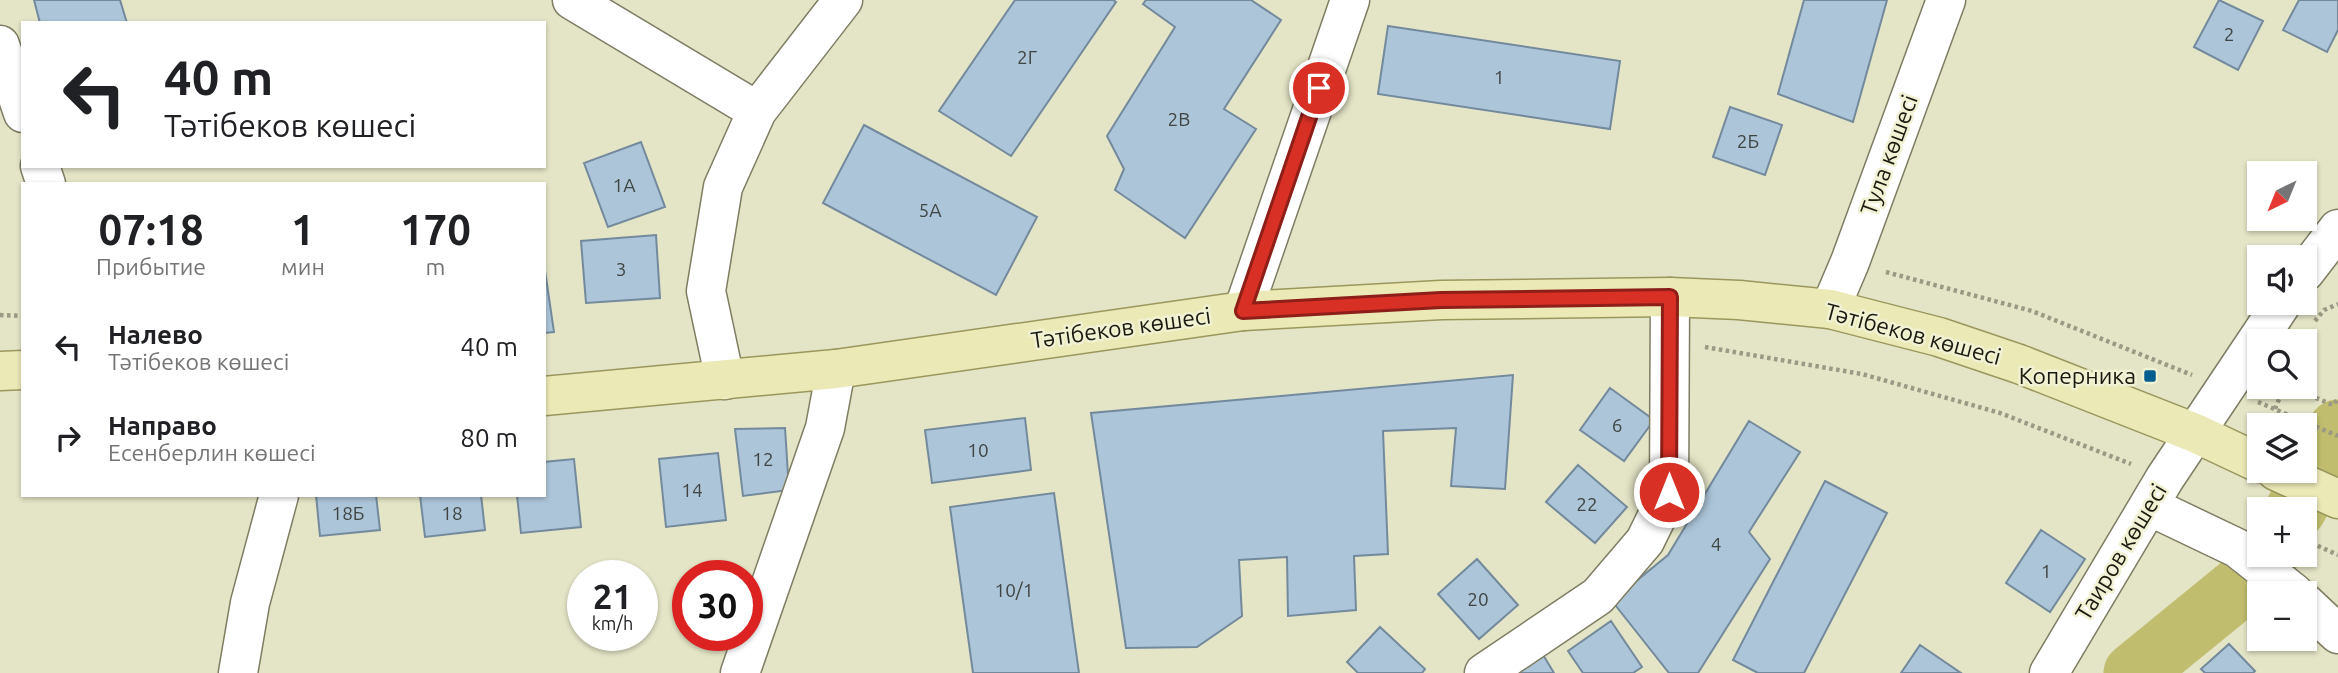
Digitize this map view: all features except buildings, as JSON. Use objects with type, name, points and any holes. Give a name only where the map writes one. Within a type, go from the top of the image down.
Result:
[{"type":"main road","name":"Тәтібеков көшесі","points":[[546,396],[836,369],[1243,311],[1441,300],[1670,297],[1739,300],[1830,309],[1939,337],[2019,363],[2195,433],[2247,457]]},
{"type":"main road","points":[[0,370],[21,370]]},
{"type":"main road","points":[[2303,483],[2338,499]]},
{"type":"street","points":[[572,0],[757,111]]},
{"type":"street","points":[[725,380],[706,291],[723,187],[757,111],[843,0]]},
{"type":"street","name":"Тула көшесі","points":[[1830,309],[1850,262],[1946,0]]},
{"type":"street","points":[[1243,311],[1338,5]]},
{"type":"street","points":[[0,45],[21,107]]},
{"type":"street","points":[[2317,256],[2338,229]]},
{"type":"street","points":[[1484,673],[1598,596],[1645,541],[1669,492],[1670,297]]},
{"type":"street","name":"Таиров көшесі","points":[[2049,673],[2157,492],[2275,315]]},
{"type":"street","points":[[740,673],[825,428],[836,369]]},
{"type":"street","points":[[2157,492],[2279,581]]},
{"type":"street","points":[[238,673],[250,603],[278,497]]},
{"type":"street","points":[[2317,615],[2338,635]]},
{"type":"path","points":[[1850,262],[2032,311],[2338,436]]},
{"type":"path","points":[[0,315],[21,316]]},
{"type":"path","points":[[1670,345],[1701,346],[1862,374],[2000,413],[2157,492]]},
{"type":"path","points":[[2317,398],[2333,405],[2338,399]]},
{"type":"path","points":[[2275,409],[2279,399]]},
{"type":"path","points":[[2317,546],[2337,555]]},
{"type":"waterway","points":[[2302,497],[2338,430]]},
{"type":"waterway","points":[[2134,673],[2243,584],[2258,567]]},
{"type":"place","name":"Коперника","points":[[2150,376]]},
{"type":"route","points":[[1319,88],[1243,311],[1441,300],[1670,297],[1669,492]]}]
